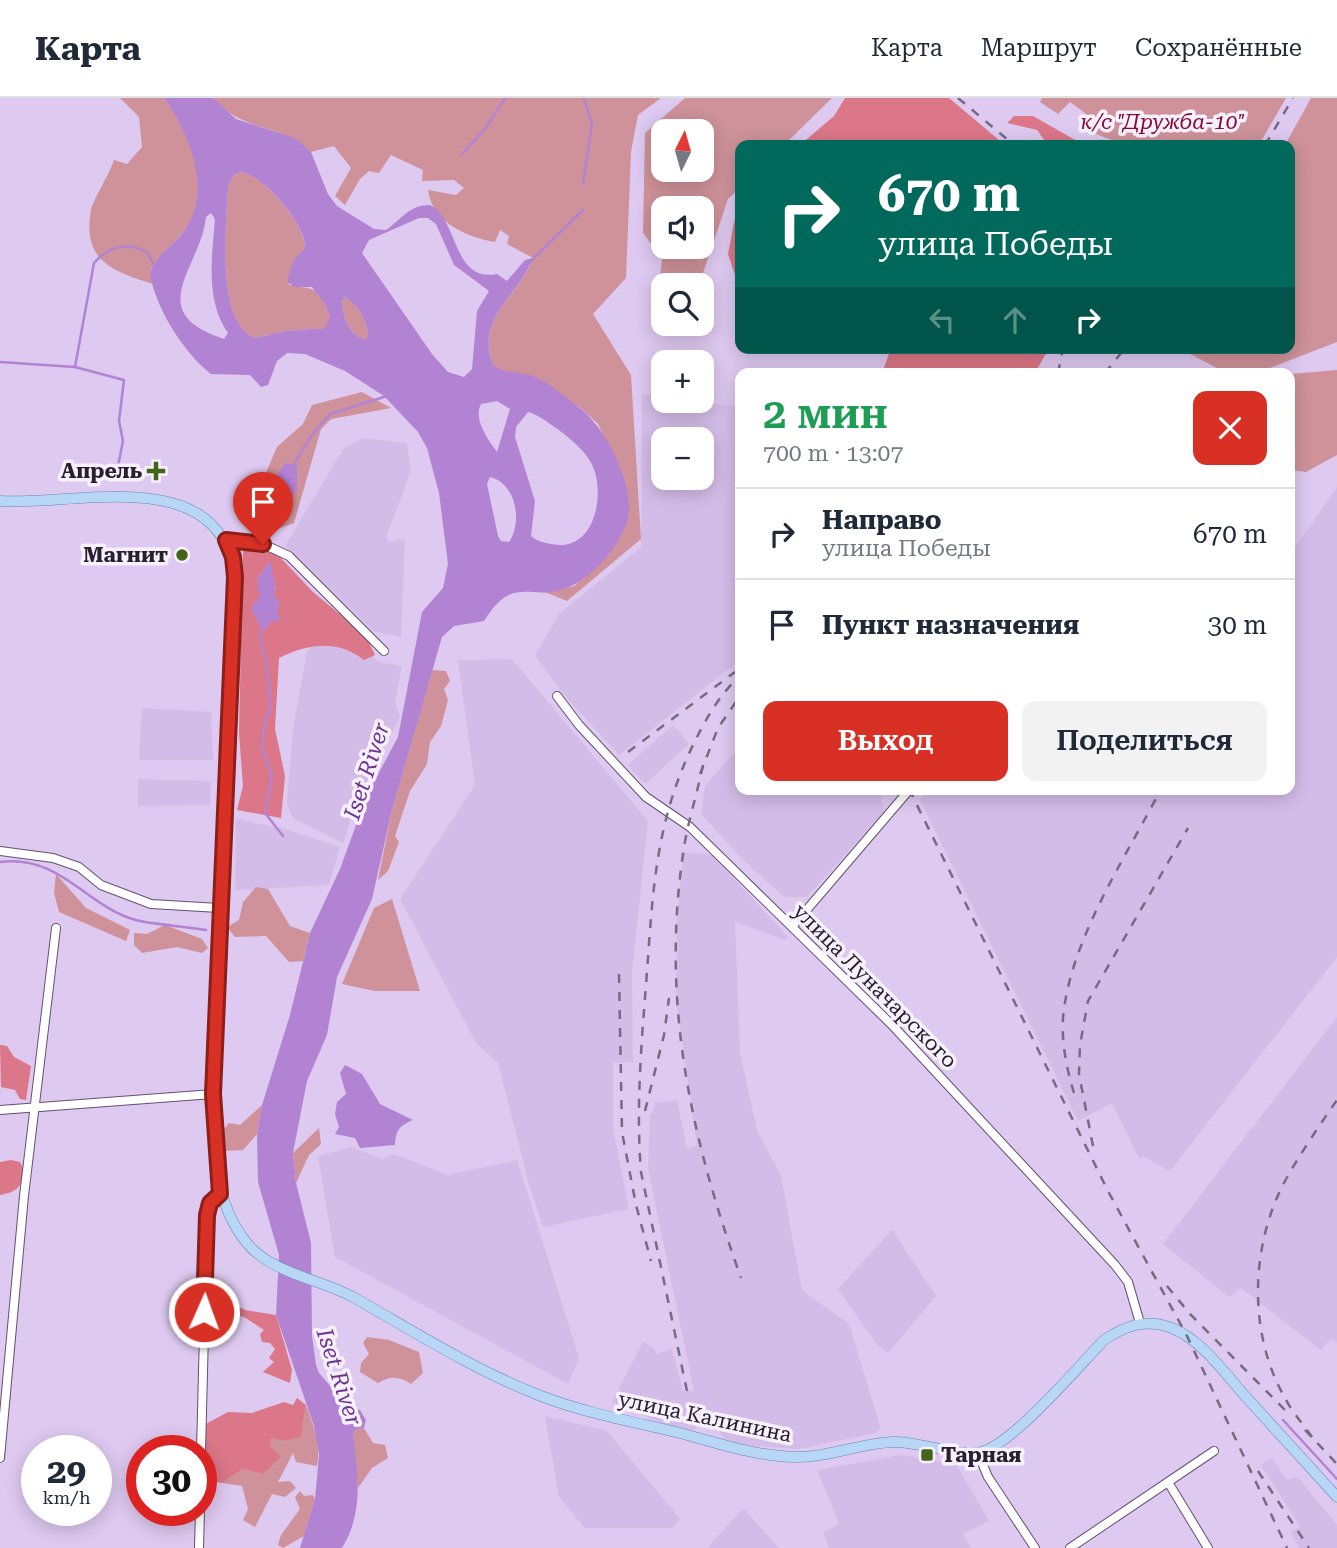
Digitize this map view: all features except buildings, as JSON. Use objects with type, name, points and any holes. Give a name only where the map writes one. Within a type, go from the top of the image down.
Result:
[{"type":"main road","points":[[0,501],[23,503],[131,495],[162,500],[189,510],[210,523],[226,540],[233,557],[235,577],[213,1094],[220,1194]]},
{"type":"main road","name":"улица Калинина","points":[[220,1194],[227,1213],[245,1241],[269,1262],[325,1283],[508,1382],[578,1408],[767,1455],[797,1457],[890,1442],[918,1443],[978,1453]]},
{"type":"main road","points":[[978,1453],[991,1448],[1015,1430],[1104,1340],[1121,1329],[1140,1323],[1168,1326],[1186,1336],[1337,1497]]},
{"type":"street","points":[[226,540],[263,544],[289,556],[384,651]]},
{"type":"street","name":"улица Луначарского","points":[[557,696],[579,725],[646,797],[690,827],[893,1026],[1115,1265],[1128,1282],[1140,1323]]},
{"type":"street","points":[[792,927],[904,795]]},
{"type":"street","points":[[0,852],[53,858],[79,867],[102,885],[150,904],[219,908]]},
{"type":"street","points":[[0,1458],[34,1106],[55,928]]},
{"type":"street","points":[[0,1110],[213,1094]]},
{"type":"street","points":[[201,1435],[207,1215],[210,1203],[220,1194]]},
{"type":"street","points":[[1070,1548],[1214,1451]]},
{"type":"street","points":[[978,1453],[988,1477],[1035,1548]]},
{"type":"street","points":[[1168,1482],[1208,1548]]},
{"type":"street","points":[[199,1548],[200,1526]]},
{"type":"shaded area","points":[[164,98],[213,98],[236,119],[292,137],[311,152],[328,194],[337,206],[374,229],[386,230],[411,210],[430,205],[446,223],[464,260],[472,269],[482,274],[497,274],[507,281],[525,260],[533,258],[494,320],[489,348],[493,365],[502,370],[528,374],[539,379],[590,418],[609,444],[616,459],[623,475],[629,505],[625,528],[614,548],[580,581],[557,591],[515,593],[505,597],[484,621],[454,626],[442,637],[392,810],[372,899],[337,977],[327,1035],[307,1081],[293,1153],[296,1183],[311,1243],[312,1336],[316,1365],[319,1373],[346,1404],[360,1410],[366,1420],[364,1428],[356,1429],[353,1434],[358,1492],[354,1521],[342,1548],[300,1548],[315,1499],[319,1455],[314,1426],[276,1315],[279,1255],[258,1182],[257,1134],[262,1105],[290,1015],[310,933],[340,869],[367,795],[398,737],[422,612],[443,588],[448,564],[439,493],[427,448],[418,432],[384,396],[345,371],[305,354],[287,353],[277,361],[268,385],[261,387],[250,375],[211,374],[172,329],[158,301],[150,273],[156,261],[184,231],[193,215],[197,198],[195,163]],"holes":[[[241,172],[261,182],[282,202],[299,227],[305,248],[293,261],[287,281],[294,287],[312,287],[325,304],[330,317],[325,328],[286,331],[255,338],[242,328],[233,312],[226,269],[228,186],[233,176]],[[211,213],[215,219],[213,293],[216,307],[228,333],[224,339],[199,328],[185,316],[181,302],[182,287],[202,236],[206,217]],[[419,218],[428,218],[436,224],[454,265],[489,291],[477,311],[472,369],[464,377],[448,372],[432,354],[362,253],[369,240]],[[345,297],[361,314],[368,337],[365,339],[355,334],[345,319]],[[497,401],[510,409],[497,452],[480,423],[481,404]],[[528,412],[562,432],[579,447],[593,465],[598,498],[596,511],[585,534],[576,541],[565,545],[551,544],[531,536],[535,501],[515,437],[516,427]],[[490,477],[506,487],[516,514],[516,524],[509,542],[501,541],[487,484]]]},
{"type":"shaded area","points":[[845,98],[949,98],[999,140],[806,140],[834,116]]},
{"type":"shaded area","points":[[1014,116],[1033,116],[1075,140],[1044,140],[1037,130],[1007,123]]},
{"type":"shaded area","points":[[735,217],[735,275],[728,254]]},
{"type":"shaded area","points":[[889,354],[1046,354],[1038,368],[884,368]]},
{"type":"shaded area","points":[[642,394],[651,395],[651,413],[714,413],[714,404],[735,406],[735,664],[619,755],[564,695],[535,655],[559,614],[641,547]]},
{"type":"shaded area","points":[[363,438],[407,443],[411,471],[386,537],[388,542],[405,539],[401,637],[373,631],[285,546],[343,449]]},
{"type":"shaded area","points":[[285,463],[297,465],[297,488],[283,513],[273,512],[268,503],[273,482]]},
{"type":"shaded area","points":[[1337,487],[1337,957],[1170,1171],[1143,1156],[1140,1160],[1112,1103],[1078,1121],[920,800],[925,795],[1295,795],[1295,548]]},
{"type":"shaded area","points":[[249,545],[278,555],[313,592],[366,636],[375,655],[364,660],[343,649],[322,646],[301,649],[279,658],[275,729],[285,776],[281,818],[237,810],[243,786],[239,733],[243,551]],"holes":[[[269,562],[276,588],[273,592],[277,614],[270,622],[257,580]]]},
{"type":"shaded area","points":[[270,560],[276,589],[273,592],[280,604],[277,614],[281,620],[270,622],[268,628],[262,630],[251,608],[260,596],[257,580]]},
{"type":"shaded area","points":[[343,620],[378,662],[402,666],[395,702],[400,717],[356,803],[343,843],[293,818],[287,803],[293,730],[307,651]]},
{"type":"shaded area","points":[[512,659],[648,821],[632,971],[633,1062],[613,1063],[613,1128],[629,1209],[543,1227],[529,1184],[498,1063],[476,1043],[400,899],[475,785],[458,660]]},
{"type":"shaded area","points":[[142,708],[211,712],[213,760],[139,760]]},
{"type":"shaded area","points":[[673,725],[689,744],[645,784],[628,765]]},
{"type":"shaded area","points":[[735,752],[735,795],[880,795],[884,812],[807,897],[784,897],[744,861],[701,814],[705,786]]},
{"type":"shaded area","points":[[138,779],[211,781],[210,805],[138,806]]},
{"type":"shaded area","points":[[236,819],[285,829],[340,847],[329,885],[235,890]]},
{"type":"shaded area","points":[[683,852],[712,855],[788,937],[786,940],[735,922],[740,1053],[757,1130],[781,1176],[802,1290],[849,1324],[881,1429],[875,1433],[799,1449],[756,1446],[725,1441],[717,1427],[712,1425],[698,1421],[695,1431],[664,1424],[612,1402],[643,1342],[657,1354],[672,1349],[683,1391],[694,1391],[648,1169],[650,1117],[655,1103],[677,1100],[687,1149],[697,1145],[676,999],[677,920]]},
{"type":"shaded area","points":[[1337,1017],[1337,1342],[1330,1339],[1321,1350],[1241,1288],[1229,1297],[1163,1244]]},
{"type":"shaded area","points":[[0,1045],[7,1046],[14,1057],[31,1066],[26,1100],[20,1099],[15,1090],[1,1087]]},
{"type":"shaded area","points":[[345,1065],[362,1074],[380,1104],[413,1120],[399,1129],[395,1145],[360,1148],[355,1138],[335,1134],[339,1127],[335,1114],[337,1102],[346,1094],[340,1073]]},
{"type":"shaded area","points":[[351,1147],[383,1159],[394,1154],[448,1175],[517,1160],[579,1358],[568,1384],[335,1257],[318,1156]]},
{"type":"shaded area","points":[[0,1162],[20,1162],[25,1172],[20,1186],[0,1195]]},
{"type":"shaded area","points":[[892,1230],[936,1296],[888,1353],[878,1346],[838,1289]]},
{"type":"shaded area","points":[[236,1305],[245,1310],[276,1315],[292,1370],[290,1383],[263,1372],[274,1362],[269,1358],[275,1349],[270,1343],[262,1342],[260,1334],[264,1330],[244,1317],[229,1314],[229,1307]]},
{"type":"shaded area","points":[[297,1398],[306,1405],[301,1437],[286,1441],[271,1438],[270,1447],[281,1457],[263,1474],[243,1469],[222,1483],[217,1482],[217,1435],[204,1435],[204,1425],[228,1412],[252,1413],[284,1402],[293,1405]]},
{"type":"shaded area","points":[[545,1416],[607,1431],[680,1519],[672,1528],[585,1528],[559,1497]]},
{"type":"shaded area","points":[[901,1455],[956,1464],[989,1521],[963,1534],[971,1548],[829,1548],[823,1532],[839,1524],[817,1470]]},
{"type":"shaded area","points":[[1272,1458],[1287,1480],[1294,1477],[1300,1480],[1337,1525],[1337,1548],[1299,1548],[1291,1532],[1300,1527],[1261,1465]]},
{"type":"shaded area","points":[[744,1509],[779,1548],[707,1548],[734,1518]]},
{"type":"green space","points":[[120,98],[164,98],[181,125],[198,174],[196,207],[190,222],[151,269],[153,284],[113,268],[103,261],[91,241],[91,210],[114,160],[127,164],[142,147],[139,117]]},
{"type":"green space","points":[[213,98],[661,98],[638,115],[631,152],[626,278],[593,314],[631,375],[641,539],[567,601],[545,592],[574,586],[608,555],[624,529],[628,506],[621,474],[598,424],[583,410],[535,377],[500,370],[493,365],[489,348],[494,320],[527,272],[533,258],[507,244],[509,236],[500,230],[495,242],[462,232],[452,226],[436,211],[428,190],[456,195],[464,188],[454,180],[422,181],[423,170],[391,155],[379,173],[369,171],[360,179],[345,205],[335,196],[351,168],[334,146],[311,152],[287,136],[237,117]]},
{"type":"green space","points":[[685,98],[832,98],[789,140],[735,140],[735,193],[728,199],[714,241],[714,196],[651,196],[651,244],[643,233],[645,133],[651,128],[651,182],[714,182],[714,119],[661,119]]},
{"type":"green space","name":"к/с \"Дружба-10\"","points":[[1042,98],[1286,98],[1262,140],[1114,140],[1093,132],[1085,113],[1070,102],[1058,114],[1040,102]]},
{"type":"green space","points":[[1311,98],[1337,98],[1337,342],[1270,368],[1217,368],[1190,354],[1295,354],[1295,140],[1288,140]]},
{"type":"green space","points":[[241,172],[261,182],[272,192],[299,227],[305,249],[293,261],[289,285],[312,289],[320,295],[330,317],[326,328],[286,331],[255,338],[242,328],[233,312],[228,292],[225,245],[228,186],[233,176]]},
{"type":"green space","points":[[662,259],[708,259],[703,273],[660,273]]},
{"type":"green space","points":[[345,297],[358,309],[364,320],[368,331],[368,337],[365,339],[355,334],[348,325],[342,302]]},
{"type":"green space","points":[[1337,370],[1337,455],[1306,472],[1295,471],[1295,374]]},
{"type":"green space","points":[[362,392],[391,408],[331,419],[321,429],[294,523],[278,529],[263,517],[258,491],[277,447],[303,424],[312,405]]},
{"type":"green space","points":[[432,670],[446,671],[450,681],[444,689],[448,700],[441,726],[430,742],[427,764],[410,791],[395,836],[399,842],[388,871],[378,880],[392,810]]},
{"type":"green space","points":[[56,874],[86,908],[130,930],[126,941],[59,912],[54,893]]},
{"type":"green space","points":[[256,887],[268,889],[290,926],[310,933],[303,961],[289,962],[266,936],[235,937],[227,927],[239,920],[243,902]]},
{"type":"green space","points":[[392,899],[420,991],[375,991],[342,984],[374,908]]},
{"type":"green space","points":[[165,925],[202,939],[208,948],[202,953],[177,947],[142,953],[134,945],[134,933],[147,934]]},
{"type":"green space","points":[[262,1105],[257,1134],[243,1150],[224,1151],[223,1130],[229,1123],[240,1125]]},
{"type":"green space","points":[[319,1128],[321,1144],[309,1155],[296,1183],[293,1153]]},
{"type":"green space","points":[[367,1337],[389,1340],[419,1352],[423,1373],[411,1384],[394,1378],[378,1383],[360,1372],[361,1363],[369,1354],[363,1343]]},
{"type":"green space","points":[[306,1405],[317,1442],[317,1466],[296,1462],[293,1453],[278,1482],[290,1481],[296,1488],[285,1497],[272,1494],[255,1527],[243,1520],[248,1509],[242,1486],[222,1483],[243,1469],[263,1474],[271,1437],[286,1441],[301,1437]]},
{"type":"green space","points":[[364,1428],[373,1443],[385,1445],[388,1458],[372,1468],[358,1488],[353,1434],[356,1429]]},
{"type":"green space","points":[[300,1491],[304,1496],[313,1495],[315,1499],[304,1536],[283,1548],[278,1545],[281,1535],[300,1509],[295,1497]]},
{"type":"waterway","points":[[461,155],[485,129],[505,98]]},
{"type":"waterway","points":[[583,184],[592,124],[584,98]]},
{"type":"waterway","points":[[531,261],[583,210]]},
{"type":"waterway","points":[[118,466],[123,441],[119,421],[124,380],[75,367],[94,263],[112,249],[132,247],[147,252],[154,265]]},
{"type":"waterway","points":[[0,362],[75,367]]},
{"type":"waterway","points":[[294,464],[311,436],[330,414],[387,396]]},
{"type":"waterway","points":[[270,533],[273,512]]},
{"type":"waterway","points":[[262,630],[260,639],[266,659],[271,708],[264,724],[262,749],[272,775],[265,813],[283,836]]},
{"type":"waterway","points":[[0,862],[40,866],[56,873],[103,904],[136,920],[206,930]]},
{"type":"waterway","points":[[1283,1420],[1337,1479]]},
{"type":"railway","points":[[958,98],[1008,140]]},
{"type":"railway","points":[[1268,140],[1293,98]]},
{"type":"railway","points":[[1059,368],[1062,354]]},
{"type":"railway","points":[[1109,368],[1120,354]]},
{"type":"railway","points":[[628,752],[735,672]]},
{"type":"railway","points":[[687,1391],[641,1172],[639,1102],[644,1009],[654,888],[672,798],[706,720],[735,680]]},
{"type":"railway","points":[[700,774],[718,728],[735,703]]},
{"type":"railway","points":[[703,765],[685,843],[677,910],[678,1017],[695,1122],[723,1226],[741,1278]]},
{"type":"railway","points":[[912,795],[1109,1193],[1187,1336],[1287,1548]]},
{"type":"railway","points":[[1074,1093],[1063,1041],[1064,1009],[1070,981],[1090,924],[1158,795]]},
{"type":"railway","points":[[1093,1146],[1079,1074],[1080,1045],[1088,1001],[1188,828]]},
{"type":"railway","points":[[619,974],[622,1132],[636,1205],[651,1261]]},
{"type":"railway","points":[[645,1111],[664,1035],[669,998]]},
{"type":"railway","points":[[1312,1437],[1285,1398],[1264,1346],[1258,1290],[1260,1261],[1273,1206],[1303,1150],[1337,1100]]},
{"type":"railway","points":[[1167,1286],[1190,1314],[1288,1413]]},
{"type":"railway","points":[[1305,1430],[1337,1464]]},
{"type":"railway","points":[[1258,1471],[1309,1548]]},
{"type":"place","name":"Апрель","points":[[156,471]]},
{"type":"place","name":"Магнит","points":[[182,555]]},
{"type":"place","name":"Тарная","points":[[927,1455]]},
{"type":"route","points":[[204,1312],[207,1215],[210,1203],[220,1194],[215,1153],[213,1094],[235,577],[233,557],[226,540],[263,544]]},
{"type":"water label","name":"Iset River","points":[[367,771]]},
{"type":"water label","name":"Iset River","points":[[339,1377]]}]
